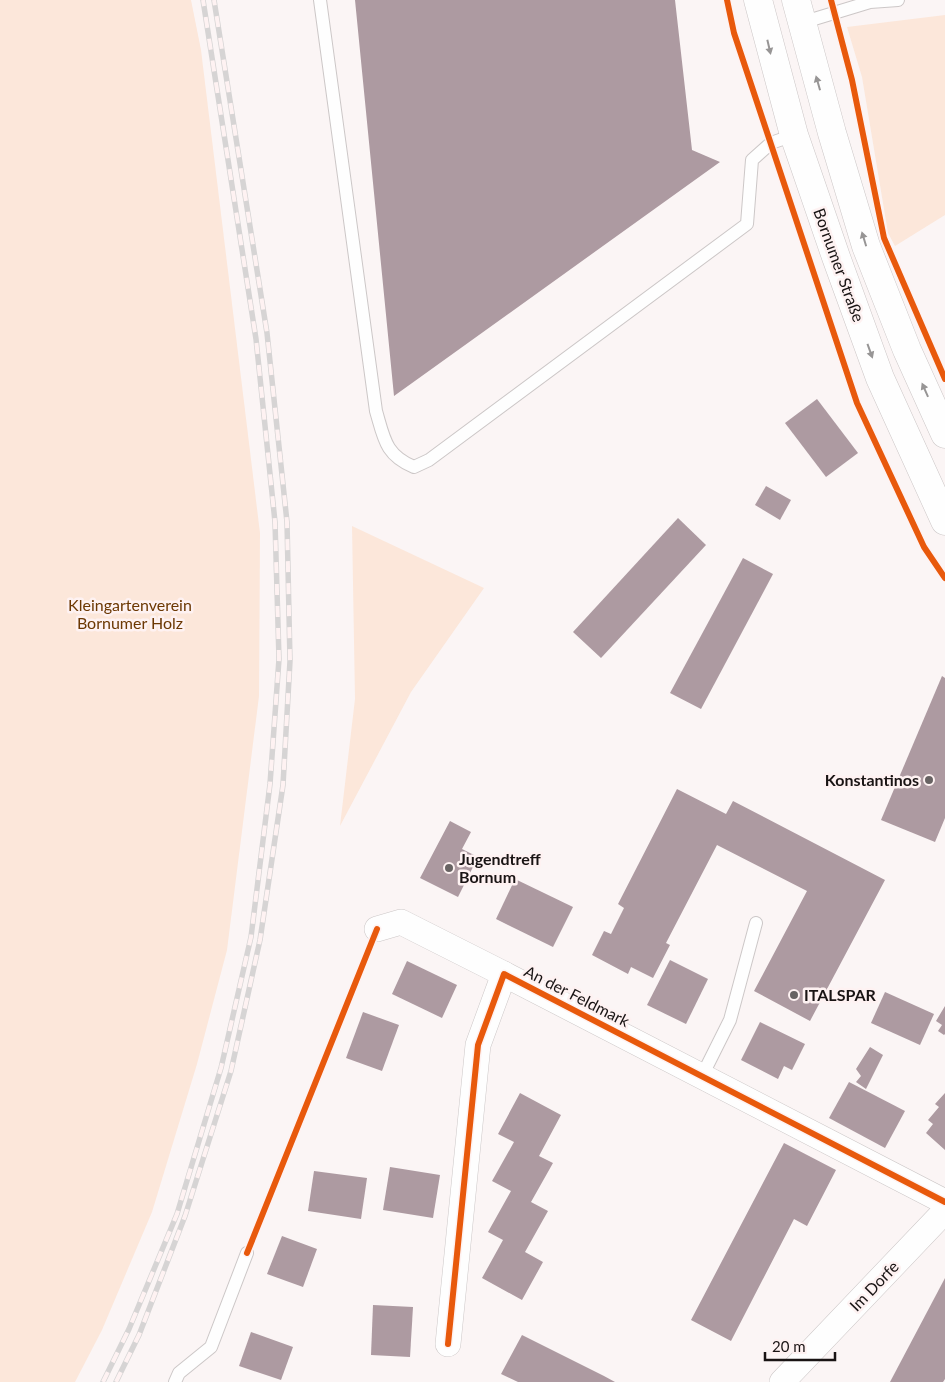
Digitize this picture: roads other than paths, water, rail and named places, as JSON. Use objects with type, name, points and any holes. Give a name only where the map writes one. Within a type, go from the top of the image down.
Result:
[{"type":"main road","name":"Bornumer Straße","points":[[758,0],[794,135],[880,378],[945,522]]},
{"type":"main road","name":"Bornumer Straße","points":[[799,12],[866,246],[907,350],[945,434]]},
{"type":"street","name":"An der Feldmark","points":[[377,929],[401,922],[945,1202]]},
{"type":"street","name":"An der Feldmark","points":[[448,1344],[478,1045],[504,974]]},
{"type":"street","name":"Im Dorfe","points":[[792,1379],[945,1211]]},
{"type":"lane","points":[[320,0],[376,411],[384,437],[393,454],[398,460],[414,467],[429,460],[747,224],[752,160],[771,142],[794,135]]},
{"type":"lane","points":[[799,12],[898,0]]},
{"type":"lane","points":[[702,1076],[730,1020],[756,923]]},
{"type":"lane","points":[[175,1382],[179,1373],[211,1347],[248,1253]]},
{"type":"railway","points":[[103,1382],[129,1329],[177,1214],[221,1068],[251,937],[270,784],[279,659],[275,522],[256,339],[203,0]]},
{"type":"railway","points":[[116,1382],[139,1335],[185,1216],[231,1071],[260,940],[283,785],[290,661],[287,522],[267,333],[214,0]]},
{"type":"place","name":"Konstantinos","points":[[929,780]]},
{"type":"place","name":"Jugendtreff Bornum","points":[[449,868]]},
{"type":"place","name":"ITALSPAR","points":[[794,995]]},
{"type":"park label","name":"Kleingartenverein Bornumer Holz","points":[[130,614]]}]
